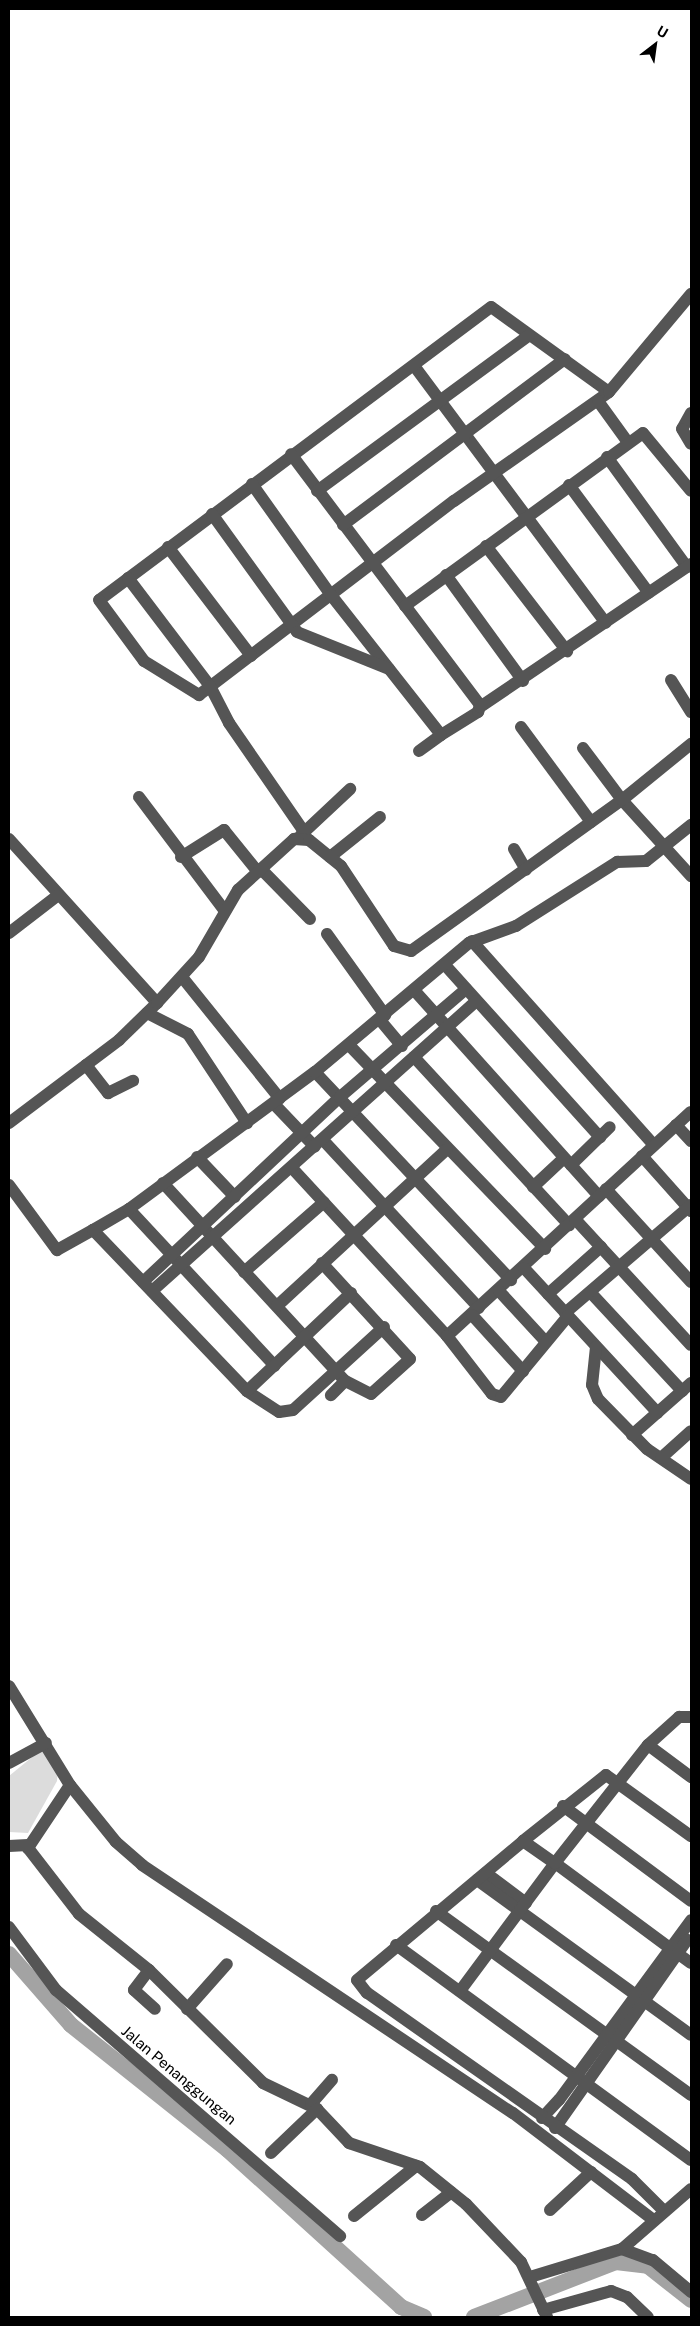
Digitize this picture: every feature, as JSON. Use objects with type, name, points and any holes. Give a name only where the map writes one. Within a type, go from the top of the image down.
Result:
[{"type":"street","points":[[609,392],[491,307],[415,367],[291,454],[99,600],[144,661],[199,695],[495,472],[598,401],[609,392],[691,294]]},
{"type":"street","points":[[317,491],[529,335]]},
{"type":"street","points":[[343,525],[465,429],[565,359]]},
{"type":"street","points":[[415,367],[465,429],[606,623]]},
{"type":"street","points":[[598,401],[627,441]]},
{"type":"street","points":[[691,413],[682,429],[691,444]]},
{"type":"street","points":[[405,606],[627,441],[647,434],[691,492]]},
{"type":"street","points":[[291,454],[480,707]]},
{"type":"street","points":[[419,751],[480,707],[567,651],[689,565],[607,457]]},
{"type":"street","points":[[252,484],[331,595],[441,735]]},
{"type":"street","points":[[569,485],[649,593]]},
{"type":"street","points":[[212,514],[297,632],[389,669]]},
{"type":"street","points":[[486,546],[567,651]]},
{"type":"street","points":[[168,547],[251,656]]},
{"type":"street","points":[[446,575],[524,680]]},
{"type":"street","points":[[128,578],[210,686],[229,724],[300,833],[348,874],[394,946],[407,952],[526,870],[622,800],[691,744]]},
{"type":"street","points":[[671,680],[691,712]]},
{"type":"street","points":[[521,727],[591,822]]},
{"type":"street","points":[[583,748],[622,800],[691,876]]},
{"type":"street","points":[[12,1120],[86,1065],[147,1014],[182,977],[202,952],[224,910],[260,871],[350,789]]},
{"type":"street","points":[[139,797],[181,857],[224,910]]},
{"type":"street","points":[[330,857],[380,817]]},
{"type":"street","points":[[9,1185],[56,1250],[129,1209],[197,1157],[277,1101],[349,1045],[472,941],[516,926],[617,862],[646,860],[666,848],[691,825]]},
{"type":"street","points":[[181,857],[224,830],[260,871],[310,919]]},
{"type":"street","points":[[9,839],[57,896],[157,1004]]},
{"type":"street","points":[[514,849],[526,870]]},
{"type":"street","points":[[9,933],[57,896]]},
{"type":"street","points":[[327,934],[402,1046]]},
{"type":"street","points":[[472,941],[654,1145]]},
{"type":"street","points":[[444,965],[600,1138]]},
{"type":"street","points":[[182,977],[301,1134],[319,1143],[384,1207],[475,1312],[523,1371]]},
{"type":"street","points":[[147,1286],[172,1255],[340,1097],[402,1046],[466,989]]},
{"type":"street","points":[[414,990],[445,1027],[567,1161],[654,1240],[691,1282]]},
{"type":"street","points":[[147,1286],[181,1265],[214,1238],[354,1112],[383,1082],[414,1057],[476,1001]]},
{"type":"street","points":[[147,1014],[188,1034],[247,1123]]},
{"type":"street","points":[[349,1045],[545,1249]]},
{"type":"street","points":[[414,1057],[534,1187],[601,1247],[691,1345]]},
{"type":"street","points":[[86,1065],[108,1093],[133,1081]]},
{"type":"street","points":[[315,1072],[511,1280]]},
{"type":"street","points":[[447,1336],[545,1249],[691,1112]]},
{"type":"street","points":[[676,1125],[691,1141]]},
{"type":"street","points":[[534,1187],[600,1138],[610,1127]]},
{"type":"street","points":[[277,1306],[447,1149]]},
{"type":"street","points":[[292,1168],[447,1336],[495,1396],[504,1395],[567,1314],[690,1208],[642,1156]]},
{"type":"street","points":[[197,1157],[235,1197]]},
{"type":"street","points":[[162,1183],[345,1381],[371,1394],[409,1362],[407,1352],[322,1264]]},
{"type":"street","points":[[244,1272],[324,1202]]},
{"type":"street","points":[[129,1209],[275,1366]]},
{"type":"street","points":[[88,1233],[147,1286],[247,1391],[267,1407],[288,1413],[384,1327]]},
{"type":"street","points":[[548,1294],[601,1247]]},
{"type":"street","points":[[524,1268],[658,1413]]},
{"type":"street","points":[[499,1291],[546,1342]]},
{"type":"street","points":[[247,1391],[306,1338],[350,1293]]},
{"type":"street","points":[[590,1293],[687,1387],[632,1436]]},
{"type":"street","points":[[596,1347],[594,1394],[632,1436],[691,1478]]},
{"type":"street","points":[[331,1395],[345,1381]]},
{"type":"street","points":[[661,1458],[691,1431]]},
{"type":"street","points":[[9,1686],[46,1743],[70,1785],[110,1836],[142,1865],[513,2113],[652,2219]]},
{"type":"street","points":[[460,1991],[616,1781],[648,1746],[679,1717],[691,1717]]},
{"type":"street","points":[[9,1763],[46,1743]]},
{"type":"street","points":[[648,1746],[691,1776]]},
{"type":"street","points":[[666,2208],[632,2179],[555,2128],[359,1985],[361,1972],[436,1911],[482,1877],[562,1806],[601,1777],[616,1781],[691,1836]]},
{"type":"street","points":[[9,1846],[28,1845],[46,1827],[70,1785]]},
{"type":"street","points":[[562,1806],[691,1901]]},
{"type":"street","points":[[523,1841],[691,1963]]},
{"type":"street","points":[[28,1845],[80,1914],[149,1970],[263,2084],[314,2107],[349,2143],[416,2166],[452,2192],[521,2262],[531,2279],[543,2311],[611,2291],[627,2297],[648,2317]]},
{"type":"street","points":[[482,1877],[642,1994],[691,2035]]},
{"type":"street","points":[[436,1911],[691,2095]]},
{"type":"street","points":[[542,2118],[563,2103],[674,1951],[691,1920]]},
{"type":"street","name":"Jalan Penanggungan","points":[[9,1927],[56,1990],[340,2236]]},
{"type":"street","points":[[674,1951],[691,1934]]},
{"type":"street","points":[[396,1945],[691,2160]]},
{"type":"street","points":[[187,2009],[227,1964]]},
{"type":"street","points":[[149,1970],[134,1990],[155,2009]]},
{"type":"street","points":[[642,1994],[691,2024]]},
{"type":"street","points":[[271,2153],[314,2107],[332,2080]]},
{"type":"street","points":[[555,2128],[563,2103]]},
{"type":"street","points":[[354,2216],[416,2166]]},
{"type":"street","points":[[550,2210],[591,2172]]},
{"type":"street","points":[[531,2279],[622,2249],[652,2219],[691,2189]]},
{"type":"street","points":[[422,2215],[452,2192]]},
{"type":"street","points":[[622,2249],[653,2260],[691,2292]]},
{"type":"shaded area","points":[[42,1749],[58,1770],[57,1781],[28,1833],[9,1832],[9,1776]]},
{"type":"waterway","points":[[9,1954],[71,2025],[228,2150],[401,2307],[424,2317]]},
{"type":"waterway","points":[[474,2317],[616,2262],[648,2266],[691,2300]]}]
